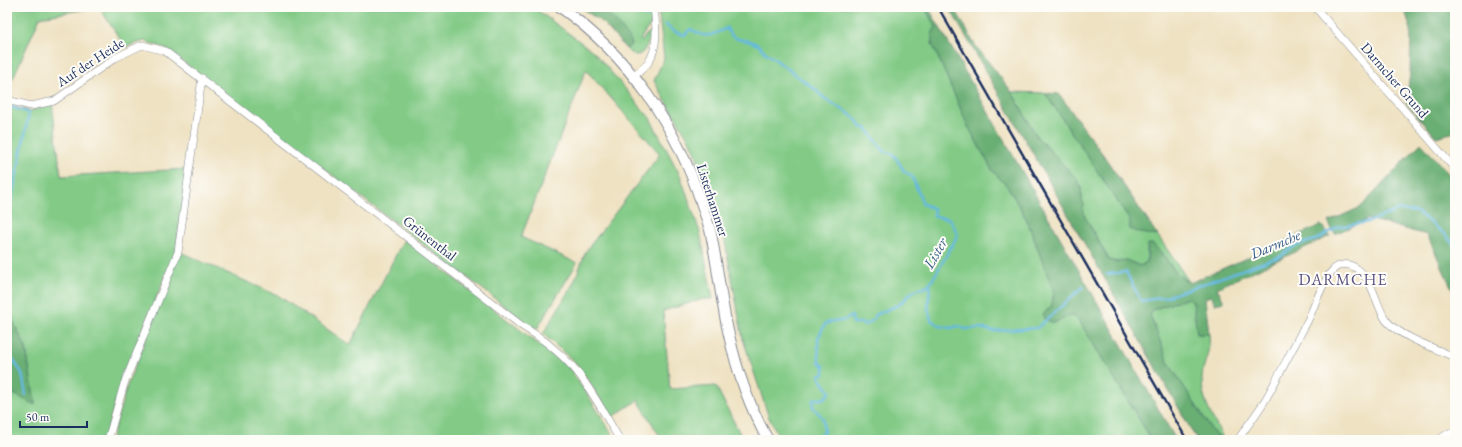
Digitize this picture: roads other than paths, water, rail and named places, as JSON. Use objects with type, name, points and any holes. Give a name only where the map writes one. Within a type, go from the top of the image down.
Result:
[{"type":"main road","name":"Listerhammer","points":[[560,7],[592,32],[634,76],[667,124],[694,180],[711,233],[729,335],[743,383],[768,440]]},
{"type":"street","points":[[634,76],[648,63],[654,51],[656,28],[654,7]]},
{"type":"street","name":"Darmcher Grund","points":[[1315,7],[1455,169]]},
{"type":"street","name":"Auf der Heide","points":[[7,100],[31,106],[54,101],[116,58],[142,45],[165,51],[202,78]]},
{"type":"street","points":[[108,440],[124,384],[178,252],[202,78]]},
{"type":"street","name":"Grünenthal","points":[[202,78],[522,326],[539,336],[573,367],[592,394],[620,440]]},
{"type":"street","points":[[1238,440],[1264,401],[1308,320],[1326,280],[1332,271],[1344,264],[1350,265],[1362,273],[1367,279],[1383,315],[1396,329],[1455,357]]},
{"type":"street","points":[[1438,440],[1449,433],[1455,432]]},
{"type":"waterway","name":"Lister","points":[[632,7],[639,13],[647,16]]},
{"type":"waterway","name":"Lister","points":[[665,24],[673,31],[684,35],[691,29],[701,34],[709,35],[727,28],[732,36],[758,45],[827,100],[852,116],[861,127],[866,128],[884,151],[894,155],[904,171],[912,176],[923,204],[934,209],[934,216],[950,219],[958,235],[930,284],[924,288],[917,289],[900,304],[875,315],[873,320],[866,325],[861,323],[853,323],[852,316],[842,321],[833,321],[825,324],[818,338],[819,362],[824,366],[824,374],[819,375],[830,392],[823,399],[813,400],[813,407],[823,418],[824,434],[820,435],[820,440]]},
{"type":"waterway","points":[[7,105],[29,113],[7,222]]},
{"type":"waterway","name":"Darmche","points":[[1107,274],[1126,272],[1141,301],[1166,297],[1281,256],[1295,246],[1318,239],[1338,227],[1368,222],[1399,210],[1417,212],[1446,235],[1455,247]]},
{"type":"waterway","name":"Darmche","points":[[930,284],[928,309],[931,320],[940,326],[950,328],[959,326],[965,329],[980,328],[993,331],[1037,328],[1083,287]]},
{"type":"waterway","points":[[7,340],[9,354],[22,373],[26,395]]},
{"type":"railway","points":[[938,7],[1187,440]]},
{"type":"district","name":"DARMCHE","points":[[1343,279]]}]
